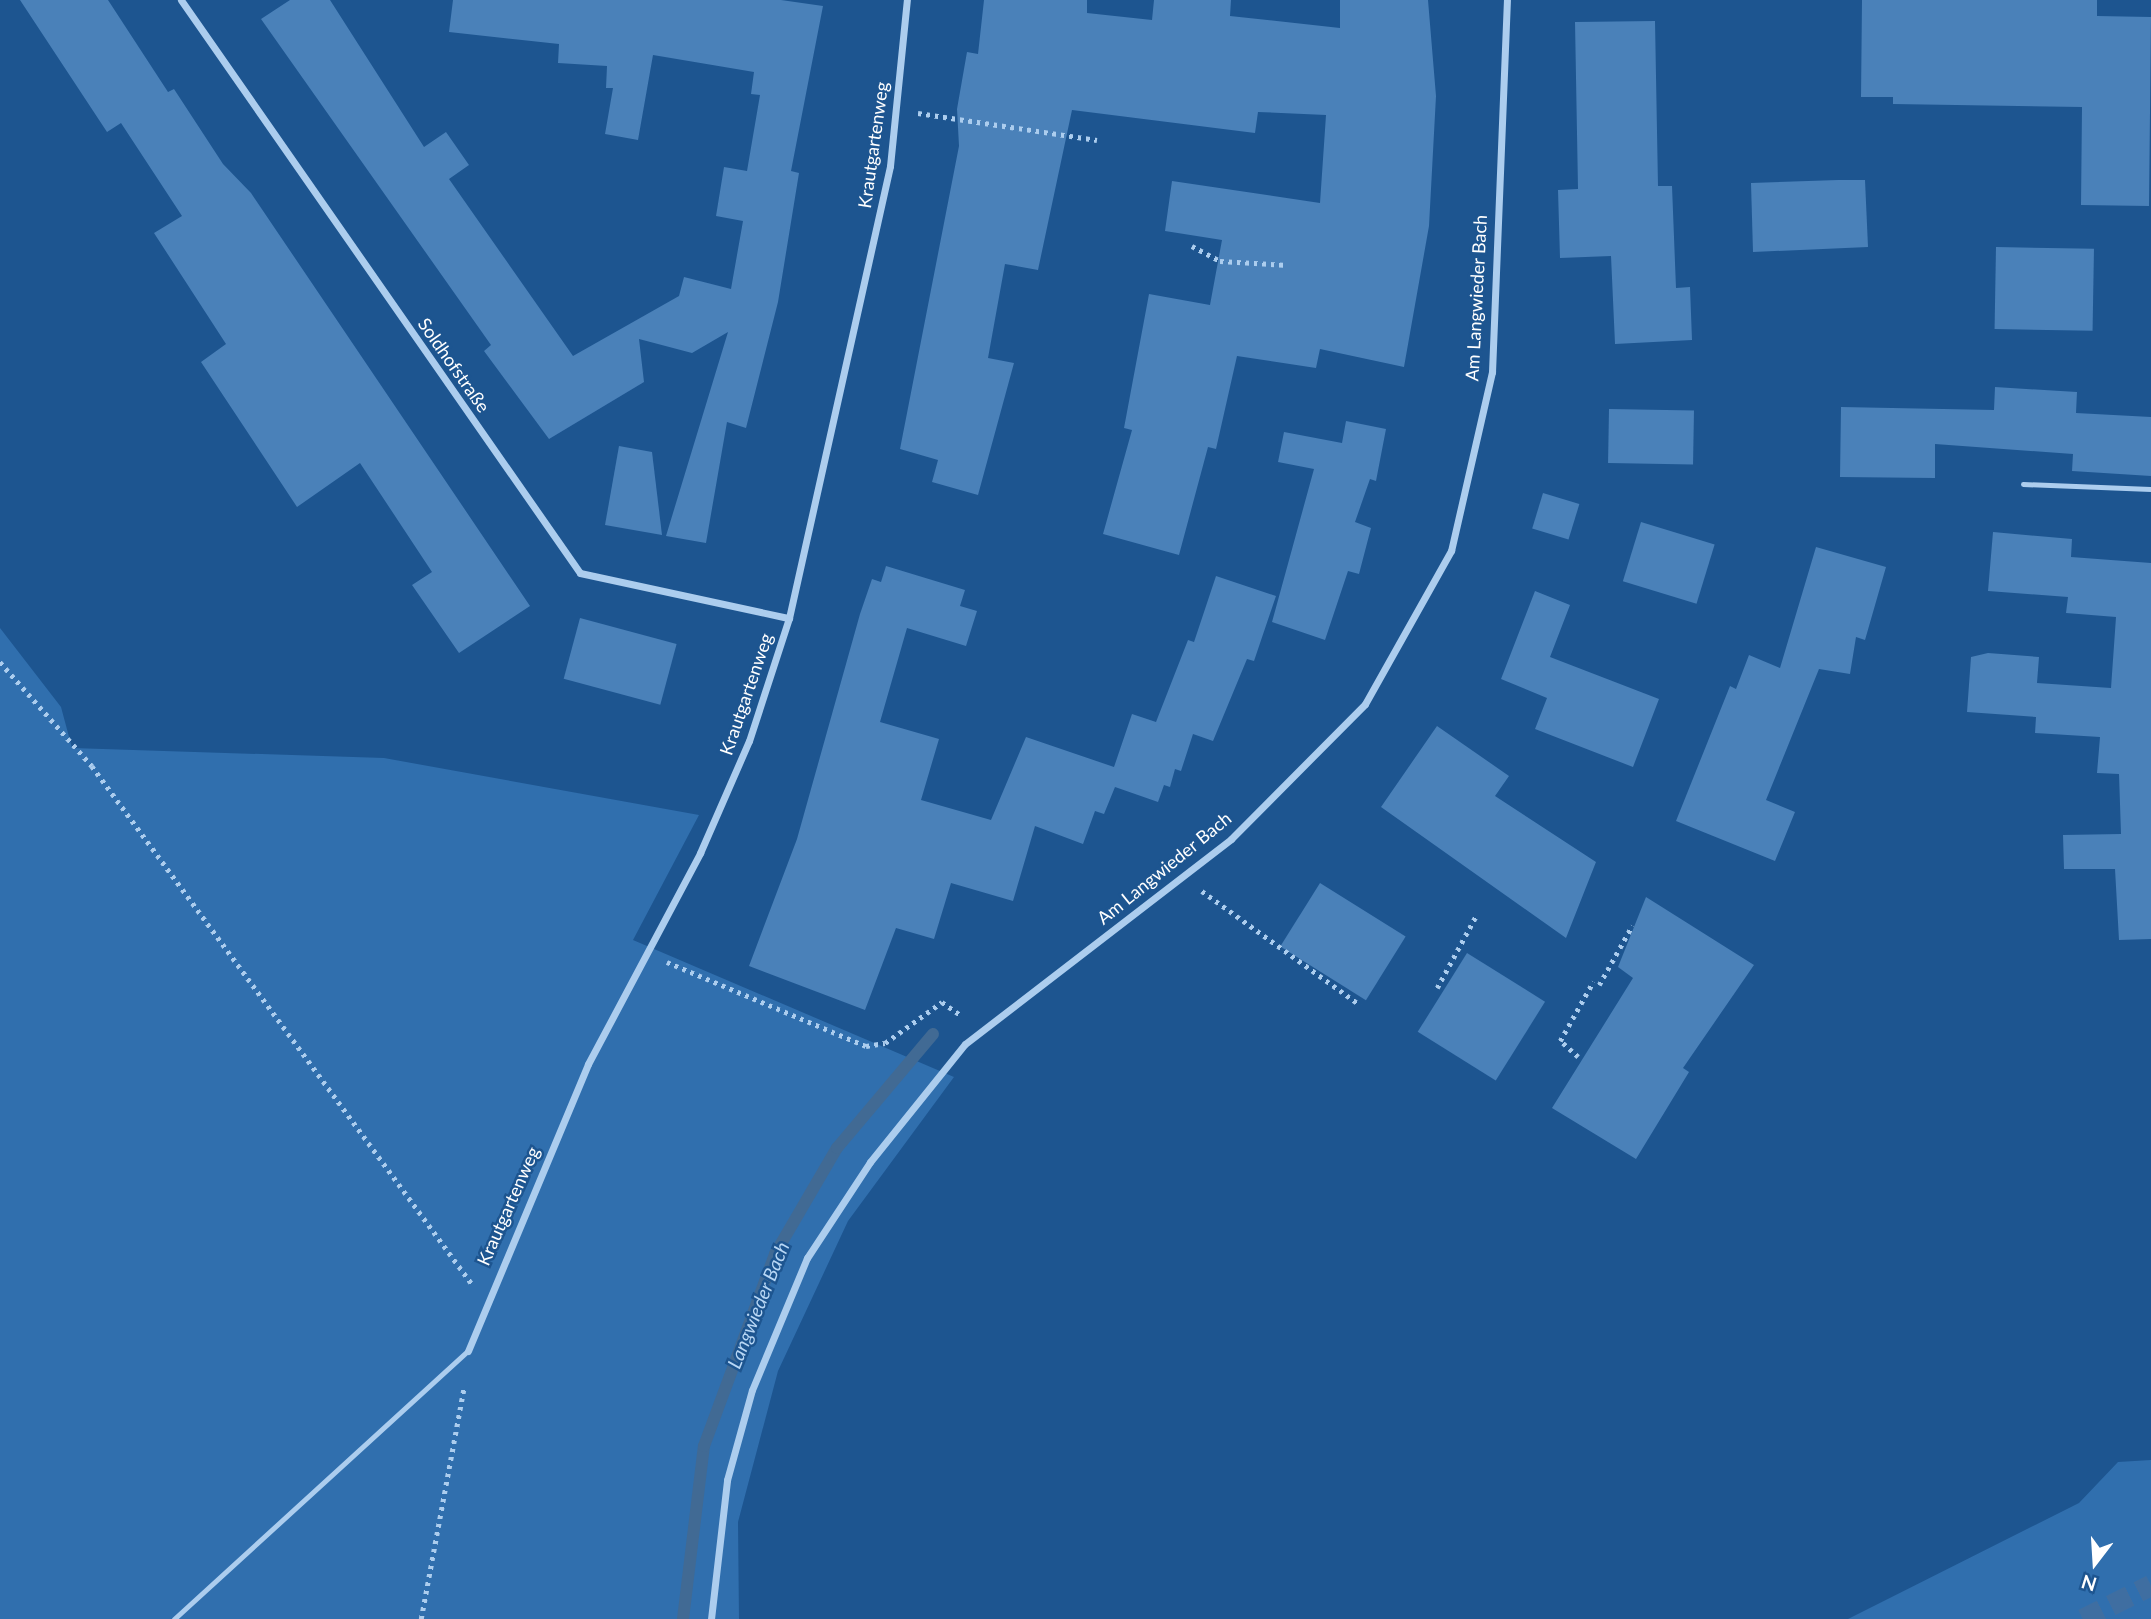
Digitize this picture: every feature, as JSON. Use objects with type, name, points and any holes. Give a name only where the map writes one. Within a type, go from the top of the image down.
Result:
[{"type":"street","name":"Soldhofstraße","points":[[181,0],[580,573],[789,618]]},
{"type":"street","name":"Krautgartenweg","points":[[468,1351],[485,1301],[643,952],[700,853],[749,741],[789,618],[890,166],[907,0]]},
{"type":"street","name":"Am Langwieder Bach","points":[[710,1619],[726,1480],[752,1390],[807,1258],[870,1163],[982,1031],[1231,839],[1365,704],[1451,551],[1492,373],[1507,0]]},
{"type":"lane","points":[[2023,484],[2151,489]]},
{"type":"lane","points":[[174,1619],[468,1351]]},
{"type":"path","points":[[896,109],[1097,141]]},
{"type":"path","points":[[1192,246],[1220,261],[1288,265]]},
{"type":"path","points":[[0,662],[92,766],[485,1301]]},
{"type":"path","points":[[1183,876],[1360,1005]]},
{"type":"path","points":[[1437,988],[1476,916]]},
{"type":"path","points":[[1578,1058],[1560,1041],[1632,926]]},
{"type":"path","points":[[643,952],[866,1046],[885,1043],[942,1002],[982,1031]]},
{"type":"path","points":[[421,1619],[458,1437],[468,1351]]},
{"type":"shaded area","points":[[0,628],[61,707],[72,748],[384,758],[699,815],[633,940],[954,1077],[848,1221],[778,1371],[738,1522],[739,1619],[0,1619]]},
{"type":"shaded area","points":[[2151,1460],[2151,1619],[1848,1619],[2079,1503],[2118,1462]]},
{"type":"building","points":[[20,0],[108,0],[168,92],[174,89],[223,164],[251,193],[530,606],[459,653],[412,585],[432,572],[360,463],[297,507],[201,362],[226,344],[154,233],[182,216],[121,123],[107,132]]},
{"type":"building","points":[[290,0],[330,0],[424,147],[446,132],[469,165],[449,179],[573,356],[679,296],[684,277],[731,289],[743,221],[716,216],[724,167],[747,171],[760,95],[751,94],[754,72],[653,55],[638,140],[605,134],[613,88],[606,88],[607,66],[558,63],[559,44],[449,32],[453,0],[781,0],[823,6],[791,171],[799,173],[778,302],[746,428],[727,422],[706,543],[666,536],[728,332],[692,353],[639,339],[644,382],[549,439],[484,351],[491,345],[261,19]]},
{"type":"building","points":[[984,0],[1087,0],[1087,13],[1152,20],[1154,0],[1231,0],[1230,16],[1340,28],[1340,0],[1428,0],[1436,96],[1429,226],[1404,367],[1320,349],[1316,368],[1237,356],[1216,449],[1208,447],[1179,555],[1103,534],[1132,430],[1124,428],[1149,294],[1210,305],[1222,240],[1165,231],[1172,181],[1320,203],[1326,115],[1258,112],[1255,133],[1072,110],[1038,270],[1005,264],[988,358],[1014,363],[978,495],[932,482],[938,460],[900,449],[959,146],[957,109],[967,52],[978,54]]},
{"type":"building","points":[[1862,0],[2097,0],[2097,16],[2151,17],[2149,206],[2081,205],[2082,107],[1893,104],[1893,97],[1861,97]]},
{"type":"building","points":[[1655,21],[1658,186],[1672,186],[1676,288],[1690,287],[1692,340],[1615,344],[1611,256],[1560,258],[1558,190],[1578,189],[1575,22]]},
{"type":"building","points":[[1865,180],[1868,247],[1753,252],[1751,183]]},
{"type":"building","points":[[1996,247],[2094,249],[2093,331],[1995,329]]},
{"type":"building","points":[[1995,387],[2077,392],[2076,413],[2151,417],[2151,476],[2072,471],[2073,454],[1935,444],[1935,478],[1840,477],[1841,407],[1994,410]]},
{"type":"building","points":[[1609,409],[1694,410],[1693,464],[1608,463]]},
{"type":"building","points":[[1346,421],[1386,429],[1376,481],[1370,479],[1355,522],[1371,528],[1359,574],[1348,571],[1325,640],[1272,622],[1314,469],[1278,462],[1284,432],[1342,443]]},
{"type":"building","points":[[619,446],[652,452],[662,535],[605,525]]},
{"type":"building","points":[[1543,493],[1579,504],[1569,539],[1532,528]]},
{"type":"building","points":[[1641,522],[1715,545],[1697,604],[1623,581]]},
{"type":"building","points":[[1993,532],[2072,539],[2071,557],[2151,563],[2151,939],[2119,940],[2115,869],[2064,869],[2063,835],[2121,834],[2119,774],[2097,773],[2100,737],[2035,733],[2036,717],[1967,712],[1971,657],[1988,653],[2039,657],[2037,683],[2111,688],[2116,617],[2066,613],[2068,597],[1988,591]]},
{"type":"building","points":[[1816,547],[1886,567],[1865,640],[1856,637],[1850,674],[1819,669],[1766,800],[1795,812],[1775,861],[1676,821],[1730,686],[1736,689],[1749,655],[1780,668]]},
{"type":"building","points":[[886,566],[965,590],[960,606],[977,611],[966,646],[907,628],[880,722],[939,739],[921,800],[991,820],[1026,737],[1114,767],[1132,714],[1156,722],[1188,640],[1194,642],[1216,576],[1276,596],[1254,661],[1247,659],[1213,741],[1193,734],[1181,771],[1175,769],[1170,787],[1164,785],[1158,802],[1115,787],[1104,814],[1095,811],[1083,844],[1035,826],[1013,901],[951,883],[934,939],[896,928],[865,1010],[749,966],[797,839],[860,614],[872,579],[881,582]]},
{"type":"building","points":[[1535,591],[1570,605],[1550,657],[1659,699],[1633,767],[1535,729],[1547,698],[1501,679]]},
{"type":"building","points":[[580,618],[677,644],[660,705],[564,679]]},
{"type":"building","points":[[1437,726],[1509,776],[1495,796],[1596,862],[1566,938],[1381,807]]},
{"type":"building","points":[[1320,883],[1406,937],[1366,1000],[1280,947]]},
{"type":"building","points":[[1646,897],[1754,965],[1683,1068],[1689,1072],[1636,1159],[1552,1108],[1633,978],[1618,967]]},
{"type":"building","points":[[1467,953],[1545,1002],[1496,1081],[1418,1032]]},
{"type":"waterway","name":"Langwieder Bach","points":[[683,1619],[704,1446],[775,1254],[837,1148],[933,1034]]},
{"type":"tunnel","points":[[2083,1619],[2151,1585]]}]
